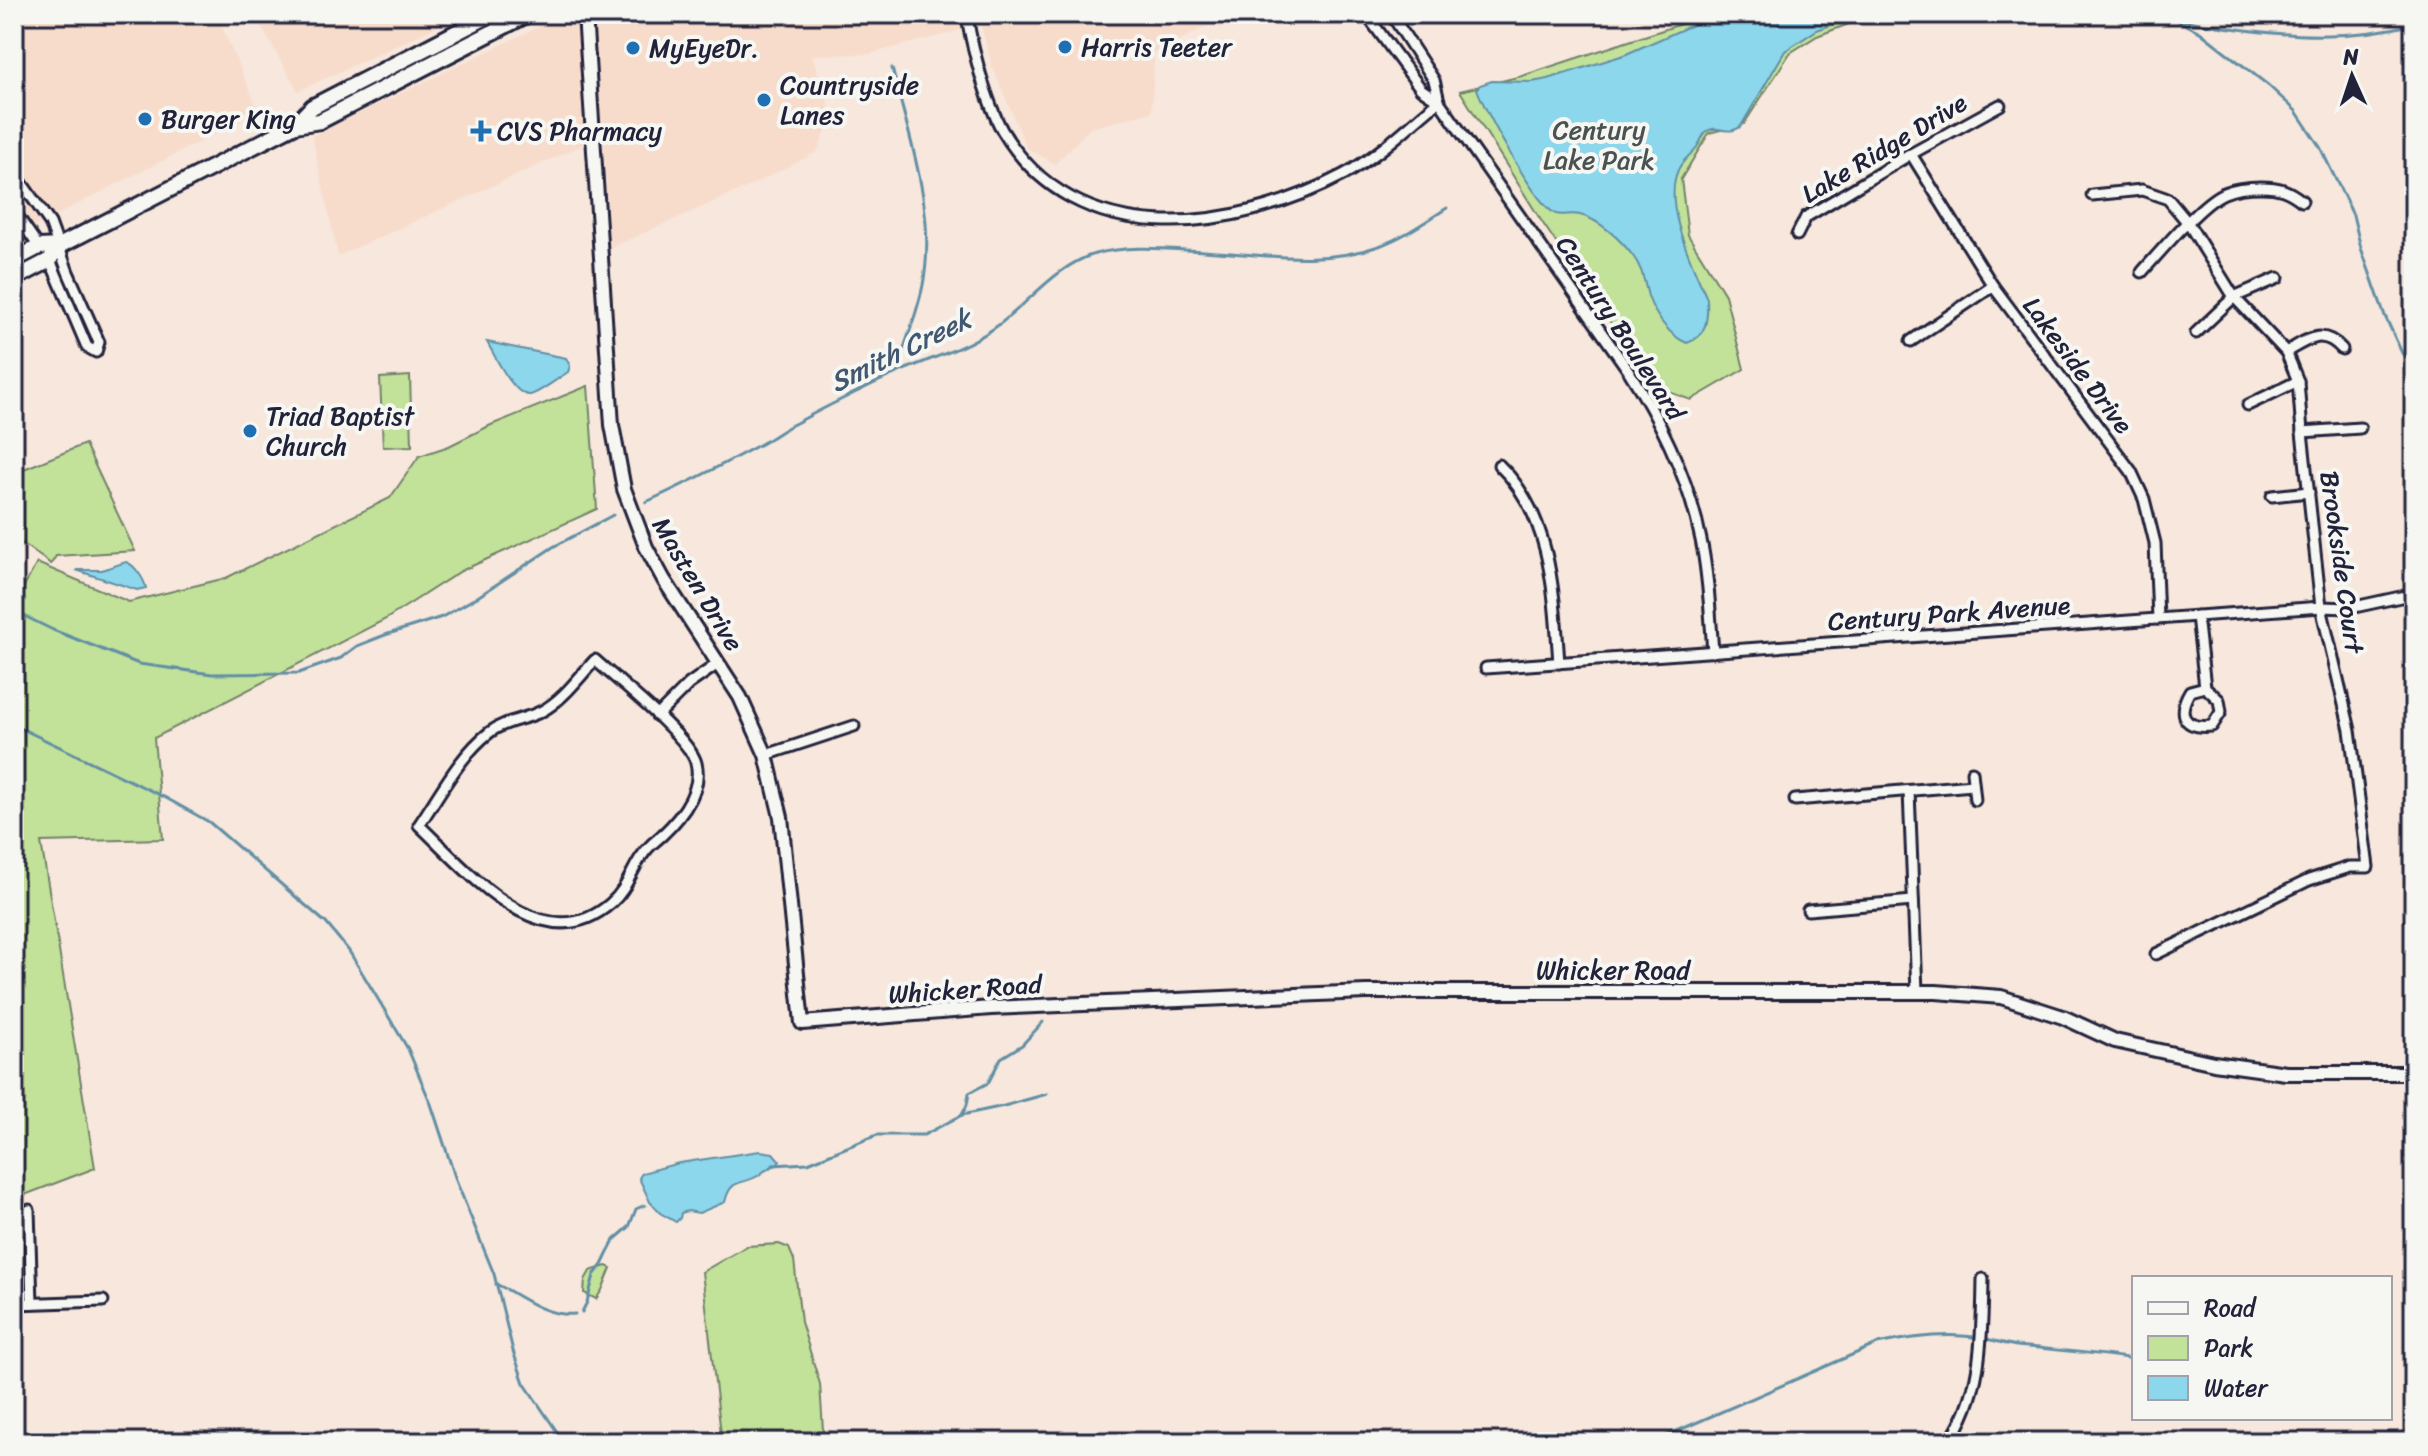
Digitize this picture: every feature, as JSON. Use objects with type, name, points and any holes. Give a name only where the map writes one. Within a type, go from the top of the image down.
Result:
[{"type":"main road","points":[[295,125],[312,107],[492,14]]},
{"type":"main road","points":[[14,260],[39,247],[59,246],[295,125],[320,121],[528,14]]},
{"type":"main road","points":[[14,279],[50,260],[59,246]]},
{"type":"street","name":"Masten Drive","points":[[585,14],[612,425],[619,467],[630,510],[654,563],[750,716],[766,755],[782,827],[802,1023]]},
{"type":"street","points":[[967,14],[974,52],[989,102],[1020,155],[1046,180],[1076,201],[1123,217],[1155,221],[1213,219],[1258,210],[1354,169],[1439,101]]},
{"type":"street","name":"Century Boulevard","points":[[1366,14],[1421,89],[1439,101],[1628,370],[1668,441],[1687,488],[1701,539],[1713,652]]},
{"type":"street","points":[[1374,26],[1392,15]]},
{"type":"street","name":"Century Boulevard","points":[[1392,15],[1434,80],[1439,101]]},
{"type":"street","name":"Lake Ridge Drive","points":[[1797,235],[1806,217],[2000,105]]},
{"type":"street","name":"Lakeside Drive","points":[[1911,154],[1993,286],[2131,471],[2144,499],[2155,543],[2158,619]]},
{"type":"street","points":[[14,172],[50,223],[99,342],[96,352],[87,347],[50,260],[14,211]]},
{"type":"street","points":[[2142,272],[2188,223],[2221,194],[2245,187],[2278,187],[2288,190],[2302,201]]},
{"type":"street","name":"Brookside Court","points":[[2092,195],[2129,190],[2151,191],[2168,199],[2188,223],[2234,297],[2286,352],[2298,381],[2321,607],[2350,730],[2368,867],[2350,867],[2309,880],[2156,954]]},
{"type":"street","points":[[2196,333],[2234,297],[2278,278]]},
{"type":"street","points":[[1911,341],[1993,286]]},
{"type":"street","points":[[2286,352],[2318,337],[2332,340],[2342,349]]},
{"type":"street","points":[[2248,405],[2298,381]]},
{"type":"street","points":[[2302,432],[2360,428]]},
{"type":"street","points":[[1499,465],[1518,485],[1551,565],[1559,663]]},
{"type":"street","points":[[2272,496],[2309,492]]},
{"type":"street","name":"Century Park Avenue","points":[[1486,668],[2321,607],[2350,608],[2414,594]]},
{"type":"street","points":[[2197,616],[2205,687],[2219,700],[2221,712],[2212,726],[2199,727],[2189,723],[2183,714],[2183,704],[2190,691],[2205,687]]},
{"type":"street","points":[[595,660],[657,716],[687,744],[693,754],[697,765],[697,785],[671,825],[636,862],[621,892],[600,912],[588,918],[549,923],[522,914],[492,893],[419,825],[465,758],[487,735],[506,723],[546,709],[595,660]]},
{"type":"street","points":[[657,716],[689,684],[719,663]]},
{"type":"street","points":[[766,755],[854,726]]},
{"type":"street","points":[[1972,772],[1975,800]]},
{"type":"street","points":[[1795,800],[1973,785]]},
{"type":"street","points":[[1909,791],[1917,992]]},
{"type":"street","points":[[1808,910],[1913,901]]},
{"type":"street","name":"Whicker Road","points":[[802,1023],[991,1008],[1366,992],[1917,992],[2001,997],[2063,1017],[2115,1041],[2214,1063],[2286,1073],[2414,1073]]},
{"type":"street","points":[[29,1210],[32,1303]]},
{"type":"street","points":[[1949,1442],[1961,1425],[1974,1385],[1981,1349],[1983,1279]]},
{"type":"street","points":[[14,1304],[103,1301]]},
{"type":"shaded area","points":[[14,14],[216,14],[259,111],[14,237]]},
{"type":"shaded area","points":[[254,14],[464,14],[298,91]]},
{"type":"shaded area","points":[[565,14],[1231,14],[1154,53],[1152,112],[1090,128],[1055,164],[1027,148],[992,66],[981,25],[869,54],[812,55],[832,116],[817,152],[756,183],[610,248],[603,136],[338,256],[312,136]]},
{"type":"green space","name":"Century Lake Park","points":[[1703,14],[1875,14],[1817,36],[1790,53],[1744,124],[1709,133],[1681,179],[1688,235],[1725,295],[1744,369],[1691,400],[1666,391],[1623,341],[1542,222],[1460,91],[1522,76]]},
{"type":"green space","points":[[410,376],[412,446],[383,447],[380,378]]},
{"type":"green space","points":[[588,386],[597,509],[461,571],[386,619],[154,738],[163,839],[41,842],[95,1168],[14,1199],[14,604],[37,563],[129,602],[226,578],[390,498],[419,456]]},
{"type":"green space","points":[[85,444],[135,551],[56,556],[51,564],[14,534],[14,473]]},
{"type":"green space","points":[[779,1244],[789,1248],[794,1260],[801,1322],[820,1384],[823,1430],[813,1442],[722,1442],[702,1272],[747,1246]]},
{"type":"green space","points":[[606,1266],[611,1268],[596,1299],[584,1293],[585,1280],[590,1271]]},
{"type":"water","name":"Century Lake Park","points":[[1717,14],[1862,14],[1817,30],[1785,51],[1741,126],[1732,130],[1707,131],[1680,166],[1674,184],[1676,218],[1707,299],[1702,331],[1687,343],[1668,330],[1658,317],[1639,266],[1616,237],[1587,217],[1556,214],[1536,194],[1500,136],[1477,89],[1492,81],[1532,82],[1548,79],[1624,55]]},
{"type":"water","points":[[487,342],[566,358],[570,366],[568,372],[543,389],[530,395],[524,394],[505,374]]},
{"type":"water","points":[[126,562],[139,573],[146,588],[137,590],[76,570],[102,570]]},
{"type":"water","points":[[760,1151],[773,1153],[780,1161],[753,1178],[734,1185],[725,1202],[699,1213],[681,1213],[676,1222],[660,1213],[650,1202],[639,1178],[642,1173],[679,1163]]},
{"type":"waterway","name":"Smith Creek","points":[[2143,14],[2174,19]]},
{"type":"waterway","points":[[2175,19],[2200,32],[2296,111],[2320,147],[2353,215],[2385,316],[2414,372]]},
{"type":"waterway","name":"Smith Creek","points":[[2182,20],[2298,35],[2356,34],[2414,24]]},
{"type":"waterway","points":[[892,68],[919,175],[926,230],[923,285],[895,373]]},
{"type":"waterway","name":"Smith Creek","points":[[646,502],[891,375],[979,337],[1005,320],[1067,268],[1095,254],[1151,248],[1282,257],[1355,253],[1388,242],[1447,208]]},
{"type":"waterway","name":"Smith Creek","points":[[14,611],[139,664],[212,674],[299,673],[341,658],[357,646],[385,635],[442,617],[553,547],[613,515]]},
{"type":"waterway","points":[[14,725],[209,822],[326,923],[349,951],[408,1049],[494,1274],[524,1383],[564,1442]]},
{"type":"waterway","points":[[773,1165],[808,1163],[877,1135],[924,1135],[962,1115],[969,1093],[988,1083],[1001,1058],[1022,1045],[1043,1022]]},
{"type":"waterway","points":[[962,1115],[1047,1094]]},
{"type":"waterway","points":[[582,1312],[594,1275],[614,1240],[629,1227],[636,1209],[645,1205]]},
{"type":"waterway","points":[[496,1284],[543,1309],[575,1314]]},
{"type":"waterway","points":[[1643,1442],[1668,1435],[1877,1344],[1902,1339],[1968,1336],[2017,1346],[2132,1359]]},
{"type":"place","name":"Harris Teeter","points":[[1065,47]]},
{"type":"place","name":"MyEyeDr.","points":[[633,48]]},
{"type":"place","name":"Countryside Lanes","points":[[764,100]]},
{"type":"place","name":"Burger King","points":[[145,119]]},
{"type":"place","name":"CVS Pharmacy","points":[[481,131]]},
{"type":"place","name":"Triad Baptist Church","points":[[250,431]]}]
